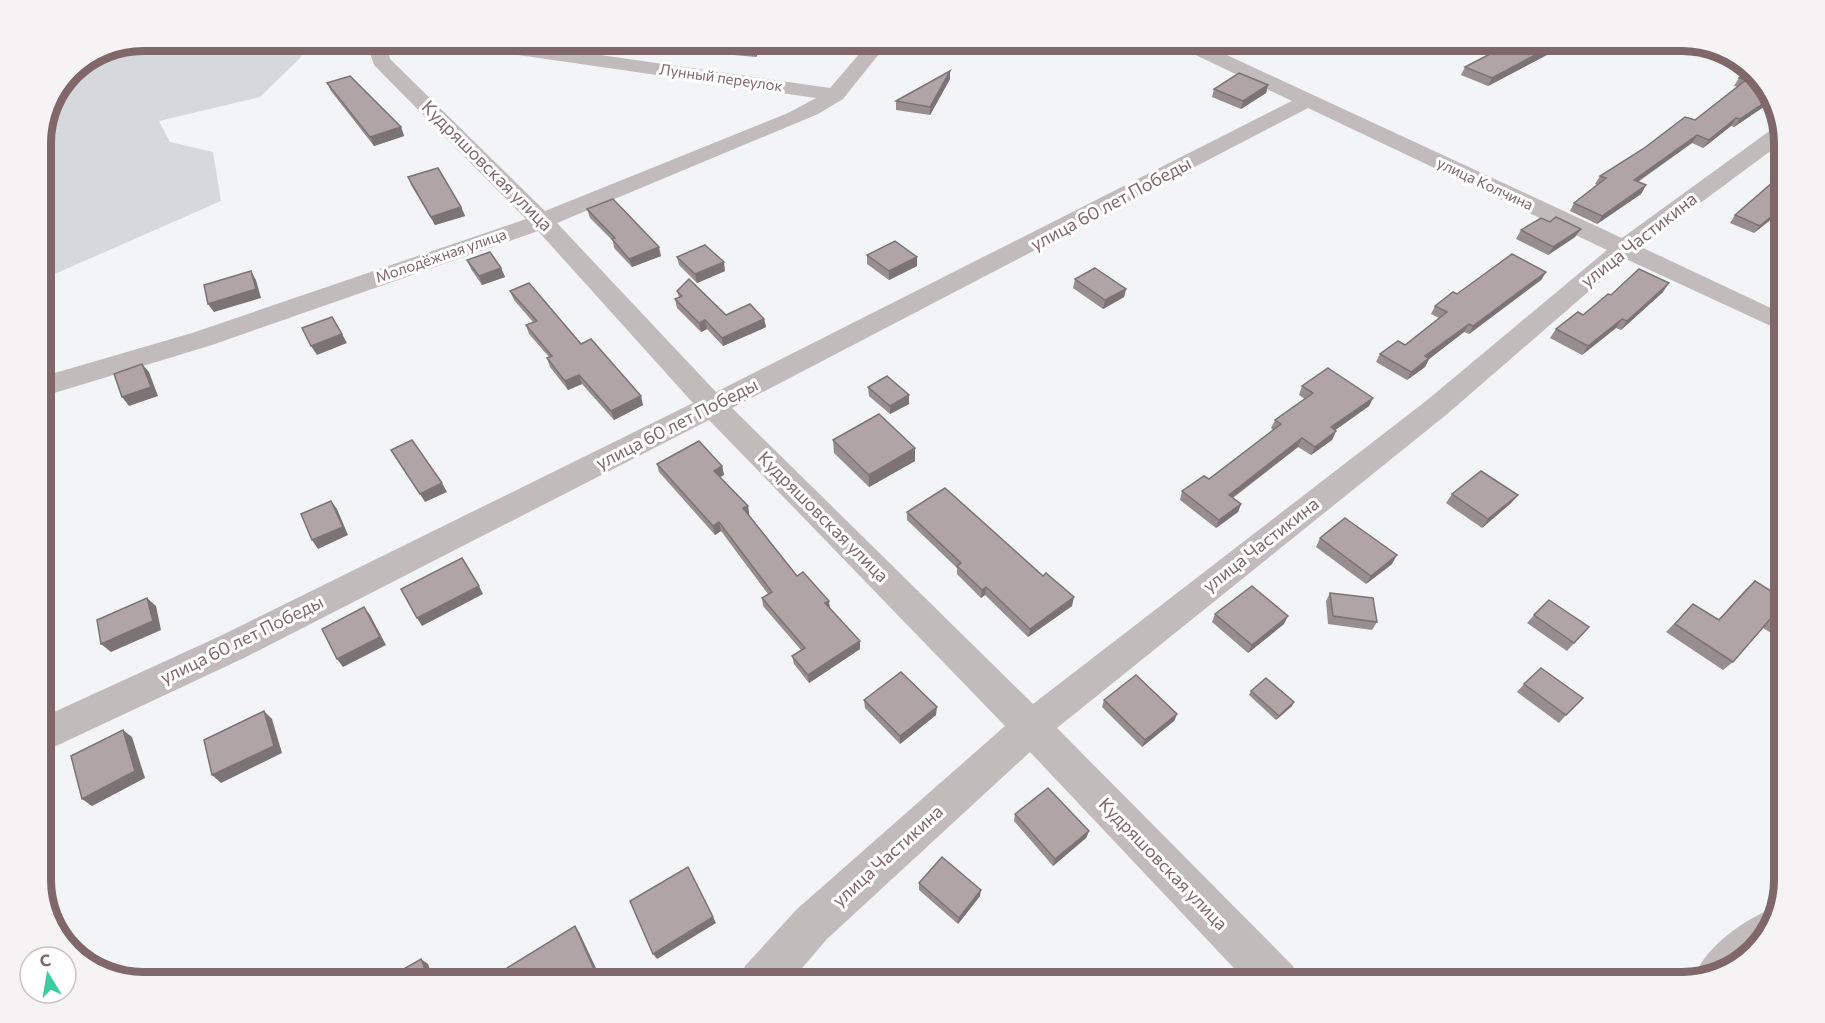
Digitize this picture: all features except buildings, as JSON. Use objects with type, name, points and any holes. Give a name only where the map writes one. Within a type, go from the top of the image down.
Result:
[{"type":"street","name":"Кудряшовская улица","points":[[377,51],[381,60],[542,221],[712,406],[1031,727],[1266,972]]},
{"type":"street","name":"Лунный переулок","points":[[532,51],[836,95]]},
{"type":"street","name":"Молодёжная улица","points":[[51,384],[202,339],[542,221],[825,104],[851,80],[873,51]]},
{"type":"street","name":"улица Колчина","points":[[1203,51],[1774,319]]},
{"type":"street","name":"улица 60 лет Победы","points":[[51,731],[315,605],[712,406],[1062,230],[1309,100]]},
{"type":"street","name":"улица Частикина","points":[[770,972],[812,924],[1031,727],[1436,408],[1623,250],[1774,139]]},
{"type":"shaded area","points":[[303,51],[300,58],[260,97],[159,121],[170,142],[213,152],[221,201],[51,276],[51,137],[60,102],[70,87],[97,63],[125,53]]}]
